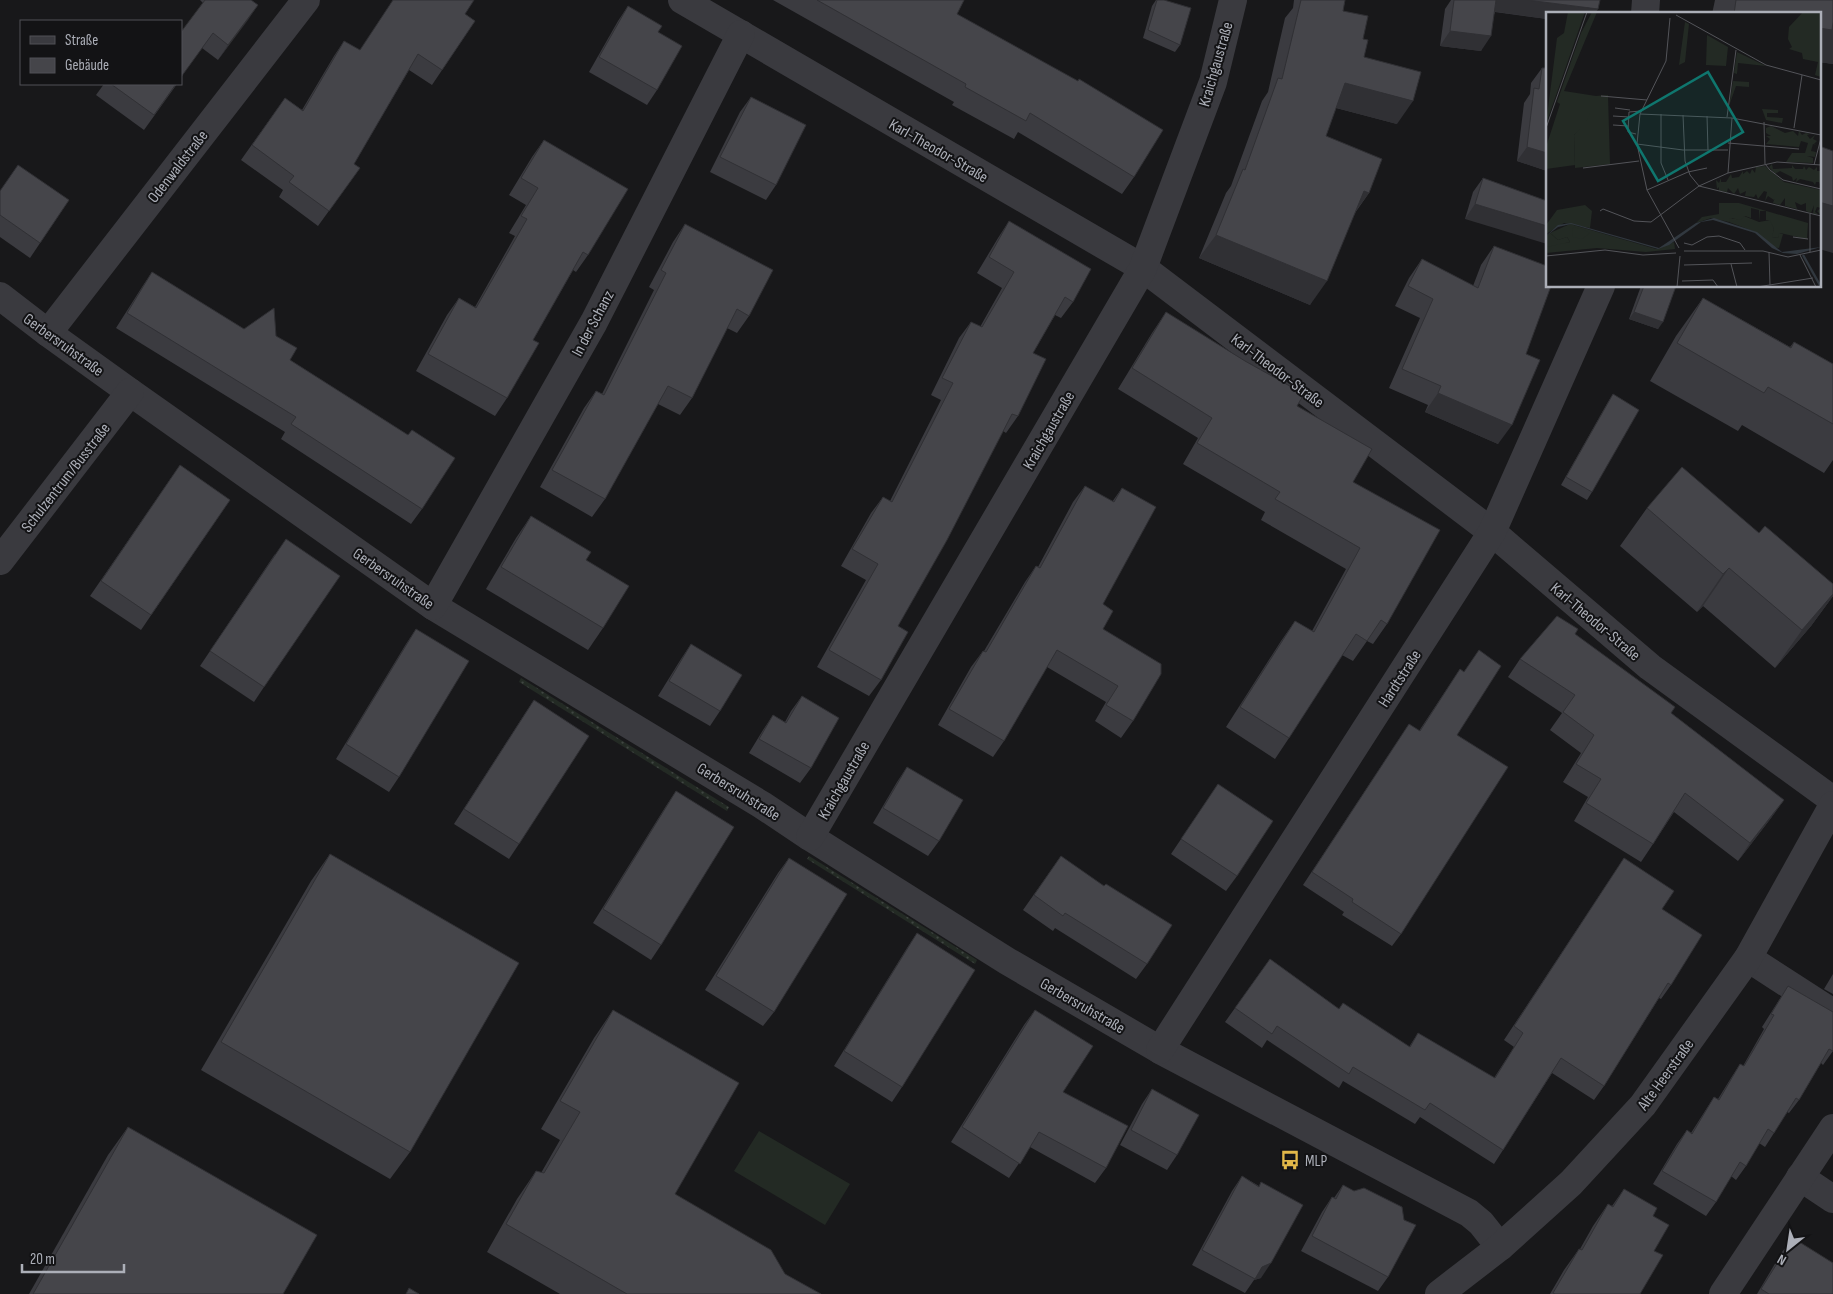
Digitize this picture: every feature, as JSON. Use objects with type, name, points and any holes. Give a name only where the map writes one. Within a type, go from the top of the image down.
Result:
[{"type":"street","name":"Odenwaldstraße","points":[[48,333],[306,0]]},
{"type":"street","name":"Karl-Theodor-Straße","points":[[682,0],[1143,268],[1492,532],[1650,668],[1833,800]]},
{"type":"street","name":"Kraichgaustraße","points":[[810,837],[1143,268],[1213,82],[1233,0]]},
{"type":"street","name":"In der Schanz","points":[[433,606],[594,322],[741,34]]},
{"type":"street","name":"Hardtstraße","points":[[1160,1050],[1492,532],[1599,288]]},
{"type":"street","name":"Gerbersruhstraße","points":[[0,296],[130,392],[433,606],[762,805],[1007,961],[1160,1050],[1469,1213],[1500,1247]]},
{"type":"street","name":"Schulzentrum/Busstraße","points":[[0,561],[130,392]]},
{"type":"street","name":"Alte Heerstraße","points":[[1451,1291],[1571,1183],[1643,1105],[1748,958],[1833,805]]},
{"type":"street","points":[[1748,958],[1833,1013]]},
{"type":"street","points":[[1723,1294],[1833,1128]]},
{"type":"street","points":[[1800,1177],[1833,1199]]},
{"type":"shaded area","points":[[521,678],[729,807],[727,811],[519,682]]},
{"type":"shaded area","points":[[809,856],[977,960],[975,964],[807,859]]},
{"type":"shaded area","points":[[759,1131],[850,1184],[825,1225],[734,1171]]},
{"type":"building","points":[[205,0],[251,0],[258,5],[228,45],[213,33],[182,76],[182,31]]},
{"type":"building","points":[[393,0],[474,0],[465,14],[475,21],[442,70],[418,54],[354,164],[360,168],[329,211],[289,182],[294,176],[252,145],[285,98],[303,111],[344,41],[360,50]]},
{"type":"building","points":[[817,0],[964,0],[957,14],[1078,81],[1079,79],[1163,130],[1134,177],[1030,113],[1026,121],[965,87],[966,84]]},
{"type":"building","points":[[1157,0],[1164,0],[1191,8],[1180,45],[1148,30]]},
{"type":"building","points":[[1301,0],[1345,0],[1343,11],[1368,16],[1363,39],[1368,40],[1364,57],[1421,72],[1413,101],[1345,83],[1326,136],[1382,159],[1369,193],[1364,191],[1327,281],[1216,235],[1243,169],[1245,170],[1278,78],[1282,79]]},
{"type":"building","points":[[1454,0],[1496,0],[1491,36],[1450,31]]},
{"type":"building","points":[[1527,0],[1600,0],[1598,9]]},
{"type":"building","points":[[1736,0],[1833,0],[1832,30],[1820,28],[1820,12],[1734,12]]},
{"type":"building","points":[[628,6],[662,26],[658,32],[682,46],[657,90],[599,57]]},
{"type":"building","points":[[1542,68],[1546,68],[1546,153],[1527,147],[1534,88],[1539,89]]},
{"type":"building","points":[[112,85],[175,85],[154,115]]},
{"type":"building","points":[[751,97],[806,125],[776,185],[720,157]]},
{"type":"building","points":[[544,140],[628,189],[588,255],[583,252],[533,340],[539,343],[507,398],[428,354],[459,298],[476,308],[527,219],[521,216],[538,188],[521,178]]},
{"type":"building","points":[[1820,146],[1833,151],[1833,206],[1820,202]]},
{"type":"building","points":[[18,165],[69,200],[40,243],[0,215],[0,191]]},
{"type":"building","points":[[1483,178],[1546,201],[1546,226],[1475,204]]},
{"type":"building","points":[[1009,221],[1091,269],[1073,302],[1065,297],[1033,353],[1046,359],[1018,416],[1012,414],[947,540],[898,626],[908,632],[881,680],[829,650],[878,564],[852,549],[883,497],[892,502],[953,383],[942,378],[971,322],[982,327],[1014,272],[989,257]]},
{"type":"building","points":[[685,224],[773,270],[749,316],[737,309],[692,398],[668,386],[605,499],[552,470],[596,391],[604,395],[666,273],[661,270]]},
{"type":"building","points":[[1494,246],[1546,266],[1546,288],[1550,288],[1526,354],[1540,360],[1512,425],[1438,393],[1441,386],[1402,369],[1433,299],[1408,286],[1422,259],[1478,288]]},
{"type":"building","points":[[152,272],[244,329],[274,308],[276,336],[297,348],[290,360],[408,435],[412,430],[455,458],[422,509],[291,424],[296,417],[127,313]]},
{"type":"building","points":[[1643,288],[1675,288],[1663,322],[1634,312]]},
{"type":"building","points":[[1703,298],[1791,348],[1794,342],[1833,364],[1833,424],[1768,387],[1764,393],[1677,343]]},
{"type":"building","points":[[1166,312],[1245,361],[1304,394],[1297,406],[1372,449],[1353,482],[1440,530],[1387,624],[1381,620],[1367,641],[1356,634],[1289,738],[1240,707],[1295,621],[1314,632],[1360,548],[1275,499],[1280,492],[1197,443],[1212,418],[1132,368]]},
{"type":"building","points":[[1613,394],[1639,410],[1592,492],[1566,477]]},
{"type":"building","points":[[180,465],[230,500],[151,615],[101,581]]},
{"type":"building","points":[[1682,467],[1759,533],[1765,526],[1833,584],[1833,594],[1802,630],[1729,568],[1723,574],[1647,508]]},
{"type":"building","points":[[1085,486],[1114,502],[1122,488],[1156,507],[1103,604],[1113,611],[1103,629],[1161,664],[1161,674],[1133,721],[1106,705],[1118,686],[1057,650],[1004,741],[949,709],[983,651],[986,652],[1036,566],[1040,568]]},
{"type":"building","points":[[531,516],[591,552],[586,560],[629,586],[603,628],[501,567]]},
{"type":"building","points":[[286,539],[340,576],[264,687],[210,651]]},
{"type":"building","points":[[1557,616],[1578,629],[1575,634],[1675,707],[1671,713],[1784,800],[1750,843],[1685,793],[1653,844],[1586,803],[1601,779],[1576,764],[1594,735],[1563,712],[1575,695],[1520,659]]},
{"type":"building","points":[[416,629],[469,661],[399,777],[346,744]]},
{"type":"building","points":[[691,644],[742,675],[720,711],[669,681]]},
{"type":"building","points":[[1479,650],[1501,666],[1457,735],[1508,767],[1401,934],[1352,902],[1353,899],[1312,872],[1409,724],[1420,731],[1460,669],[1464,672]]},
{"type":"building","points":[[802,696],[839,718],[811,768],[759,739],[773,715],[786,723]]},
{"type":"building","points":[[534,700],[589,736],[519,844],[464,809]]},
{"type":"building","points":[[907,767],[963,800],[939,841],[883,808]]},
{"type":"building","points":[[1218,784],[1273,821],[1237,876],[1181,839]]},
{"type":"building","points":[[676,791],[734,827],[661,945],[603,909]]},
{"type":"building","points":[[330,854],[519,963],[410,1152],[221,1042]]},
{"type":"building","points":[[1061,856],[1104,886],[1106,884],[1172,925],[1147,964],[1065,913],[1063,916],[1034,895]]},
{"type":"building","points":[[789,858],[847,894],[774,1012],[716,976]]},
{"type":"building","points":[[1624,858],[1674,891],[1662,909],[1702,935],[1671,985],[1668,983],[1604,1086],[1561,1058],[1503,1150],[1430,1103],[1425,1110],[1353,1067],[1349,1074],[1277,1026],[1272,1034],[1235,1008],[1270,959],[1339,1009],[1343,1003],[1410,1047],[1418,1033],[1495,1078],[1523,1033],[1514,1026]]},
{"type":"building","points":[[917,933],[975,970],[902,1087],[844,1051]]},
{"type":"building","points":[[1788,986],[1833,1012],[1833,1051],[1829,1049],[1799,1100],[1796,1098],[1774,1133],[1768,1129],[1746,1166],[1740,1162],[1716,1202],[1662,1171],[1687,1130],[1692,1134],[1714,1097],[1719,1100],[1740,1064],[1744,1066],[1774,1015],[1771,1014]]},
{"type":"building","points":[[613,1010],[739,1083],[675,1194],[771,1250],[785,1274],[821,1294],[627,1294],[506,1224],[536,1171],[544,1173],[580,1112],[560,1101]]},
{"type":"building","points":[[1035,1010],[1093,1046],[1063,1092],[1128,1126],[1106,1168],[1039,1132],[1020,1164],[962,1127]]},
{"type":"building","points":[[1152,1089],[1199,1115],[1177,1155],[1131,1130]]},
{"type":"building","points":[[128,1127],[317,1235],[283,1294],[33,1294]]},
{"type":"building","points":[[1242,1176],[1259,1187],[1261,1182],[1303,1205],[1271,1263],[1262,1267],[1255,1279],[1202,1250]]},
{"type":"building","points":[[1343,1185],[1354,1191],[1364,1188],[1402,1207],[1404,1220],[1416,1225],[1388,1277],[1312,1236],[1332,1197],[1336,1199]]},
{"type":"building","points":[[1624,1189],[1657,1208],[1653,1216],[1669,1225],[1654,1251],[1663,1255],[1640,1294],[1553,1293],[1579,1249],[1582,1250],[1608,1204],[1613,1207]]},
{"type":"building","points":[[1793,1238],[1833,1263],[1833,1294],[1769,1294],[1761,1289]]},
{"type":"building","points":[[409,1288],[419,1294],[406,1294]]},
{"type":"place","name":"MLP","points":[[1290,1160]]}]
